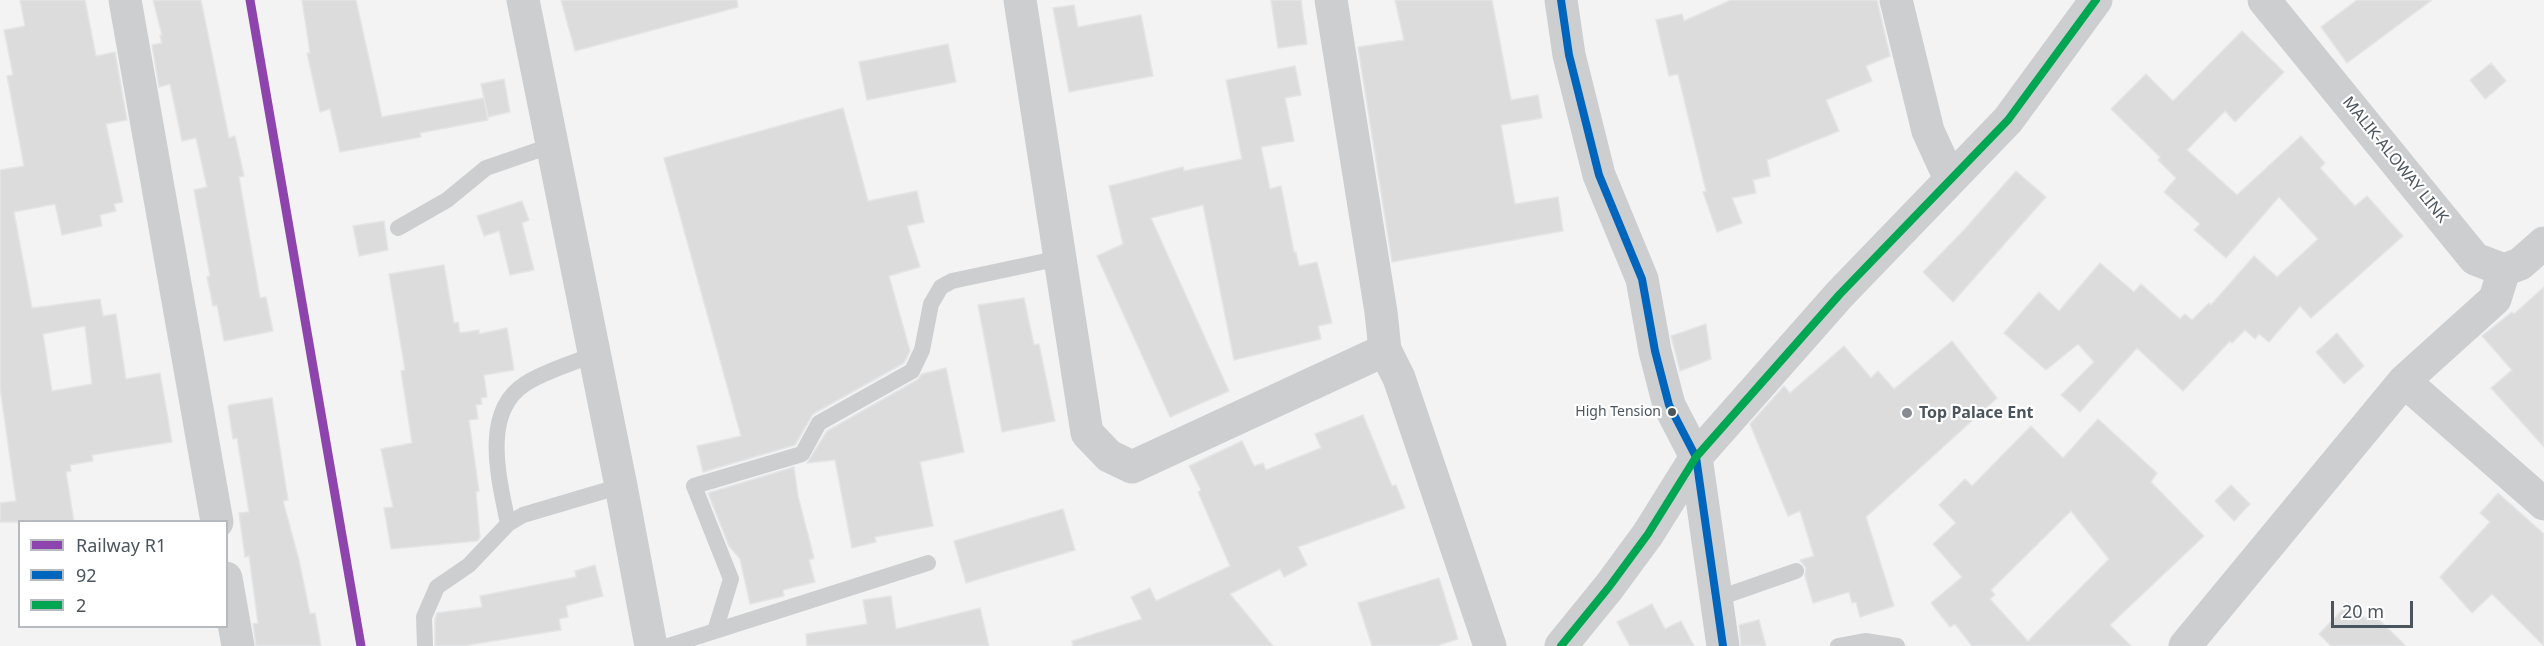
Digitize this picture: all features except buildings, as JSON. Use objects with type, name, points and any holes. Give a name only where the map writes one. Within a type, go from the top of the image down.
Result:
[{"type":"street","points":[[125,0],[217,520]]},
{"type":"street","points":[[523,0],[651,646]]},
{"type":"street","points":[[1020,0],[1087,432],[1109,456],[1132,467],[1385,350]]},
{"type":"street","points":[[1332,0],[1382,312],[1385,350],[1399,378],[1490,646]]},
{"type":"street","points":[[1561,0],[1569,55],[1599,175],[1642,279],[1655,351],[1669,405],[1696,457],[1723,646]]},
{"type":"street","points":[[1896,0],[1928,131],[1950,179]]},
{"type":"street","points":[[1561,646],[1648,534],[1696,457],[1840,294],[2008,120],[2096,0]]},
{"type":"street","name":"MALIK-ALOWAY LINK","points":[[2264,0],[2475,259],[2504,270]]},
{"type":"street","points":[[2185,646],[2404,381],[2494,299],[2504,270],[2520,264],[2544,243]]},
{"type":"street","points":[[2404,381],[2544,504]]},
{"type":"street","points":[[228,589],[238,646]]},
{"type":"lane","points":[[398,228],[447,200],[486,168],[553,145]]},
{"type":"lane","points":[[715,631],[731,579],[694,486],[802,454],[819,423],[912,371],[922,350],[931,304],[941,287],[952,281],[1060,258]]},
{"type":"lane","points":[[508,524],[495,457],[498,427],[504,411],[514,395],[525,384],[594,354]]},
{"type":"lane","points":[[425,646],[424,616],[437,587],[469,565],[508,524],[523,515],[621,486]]},
{"type":"lane","points":[[668,646],[928,563]]},
{"type":"lane","points":[[1716,599],[1797,571]]},
{"type":"lane","points":[[1838,646],[1865,641],[1898,646]]},
{"type":"rail line","name":"R1","points":[[250,0],[361,646]]},
{"type":"transit line","name":"92","points":[[1561,0],[1569,55],[1599,175],[1642,279],[1655,351],[1669,405],[1696,457],[1723,646]]},
{"type":"transit line","name":"2","points":[[1561,646],[1648,534],[1696,457],[1840,294],[2008,120],[2096,0]]},
{"type":"place","name":"High Tension","points":[[1672,412]]},
{"type":"place","name":"Top Palace Ent","points":[[1907,413]]}]
